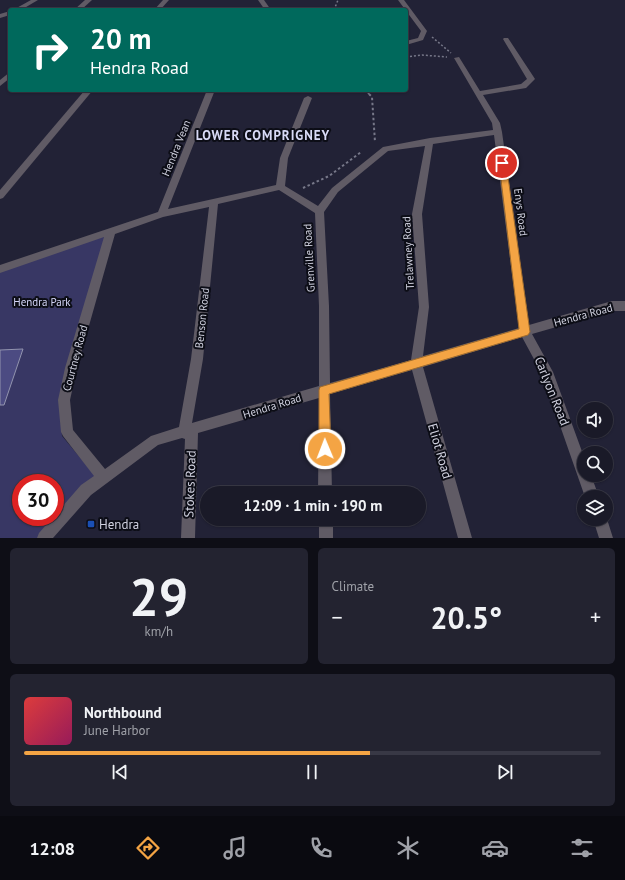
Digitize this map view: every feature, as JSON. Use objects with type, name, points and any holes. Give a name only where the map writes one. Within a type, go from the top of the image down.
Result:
[{"type":"street","points":[[20,8],[35,0]]},
{"type":"street","points":[[79,8],[89,0]]},
{"type":"street","points":[[159,8],[166,0]]},
{"type":"street","points":[[401,0],[407,8]]},
{"type":"street","points":[[408,9],[424,30],[421,39],[408,42]]},
{"type":"street","points":[[479,94],[523,86],[531,79],[506,38]]},
{"type":"street","name":"Enys Road","points":[[457,58],[496,123],[525,332]]},
{"type":"street","points":[[0,84],[8,76]]},
{"type":"street","points":[[0,196],[87,92]]},
{"type":"street","name":"Hendra Vean","points":[[162,214],[211,92]]},
{"type":"street","points":[[280,186],[284,158],[308,98]]},
{"type":"street","name":"Grenville Road","points":[[325,486],[324,306],[319,211],[335,190],[386,149],[430,141],[498,132]]},
{"type":"street","name":"Trelawney Road","points":[[416,363],[424,307],[417,214],[430,141]]},
{"type":"street","points":[[0,268],[162,214],[280,186],[319,211]]},
{"type":"street","name":"Benson Road","points":[[188,432],[214,202]]},
{"type":"street","name":"Courtney Road","points":[[103,477],[67,432],[64,400],[71,368],[111,230]]},
{"type":"street","name":"Hendra Road","points":[[44,538],[86,490],[156,440],[188,432],[324,390],[612,306],[625,306]]},
{"type":"street","name":"Carlyon Road","points":[[525,332],[547,372],[589,490]]},
{"type":"street","name":"Eliot Road","points":[[416,363],[465,538]]},
{"type":"street","name":"Stokes Road","points":[[188,432],[188,538]]},
{"type":"street","points":[[326,526],[326,538]]},
{"type":"street","points":[[602,526],[606,538]]},
{"type":"path","points":[[424,30],[457,58]]},
{"type":"path","points":[[408,57],[422,55],[457,58]]},
{"type":"path","points":[[367,92],[372,97],[376,141],[370,146]]},
{"type":"path","points":[[292,194],[329,176],[364,150]]},
{"type":"green space","name":"Hendra Park","points":[[106,234],[59,402],[62,436],[97,478],[64,512],[64,474],[12,474],[12,526],[51,526],[39,538],[0,538],[0,272]]},
{"type":"building","points":[[23,349],[4,405],[0,405],[0,350]]},
{"type":"place","name":"Hendra","points":[[91,524]]},
{"type":"district","name":"LOWER COMPRIGNEY","points":[[263,135]]},
{"type":"route","points":[[325,449],[324,390],[525,332],[502,163]]}]
